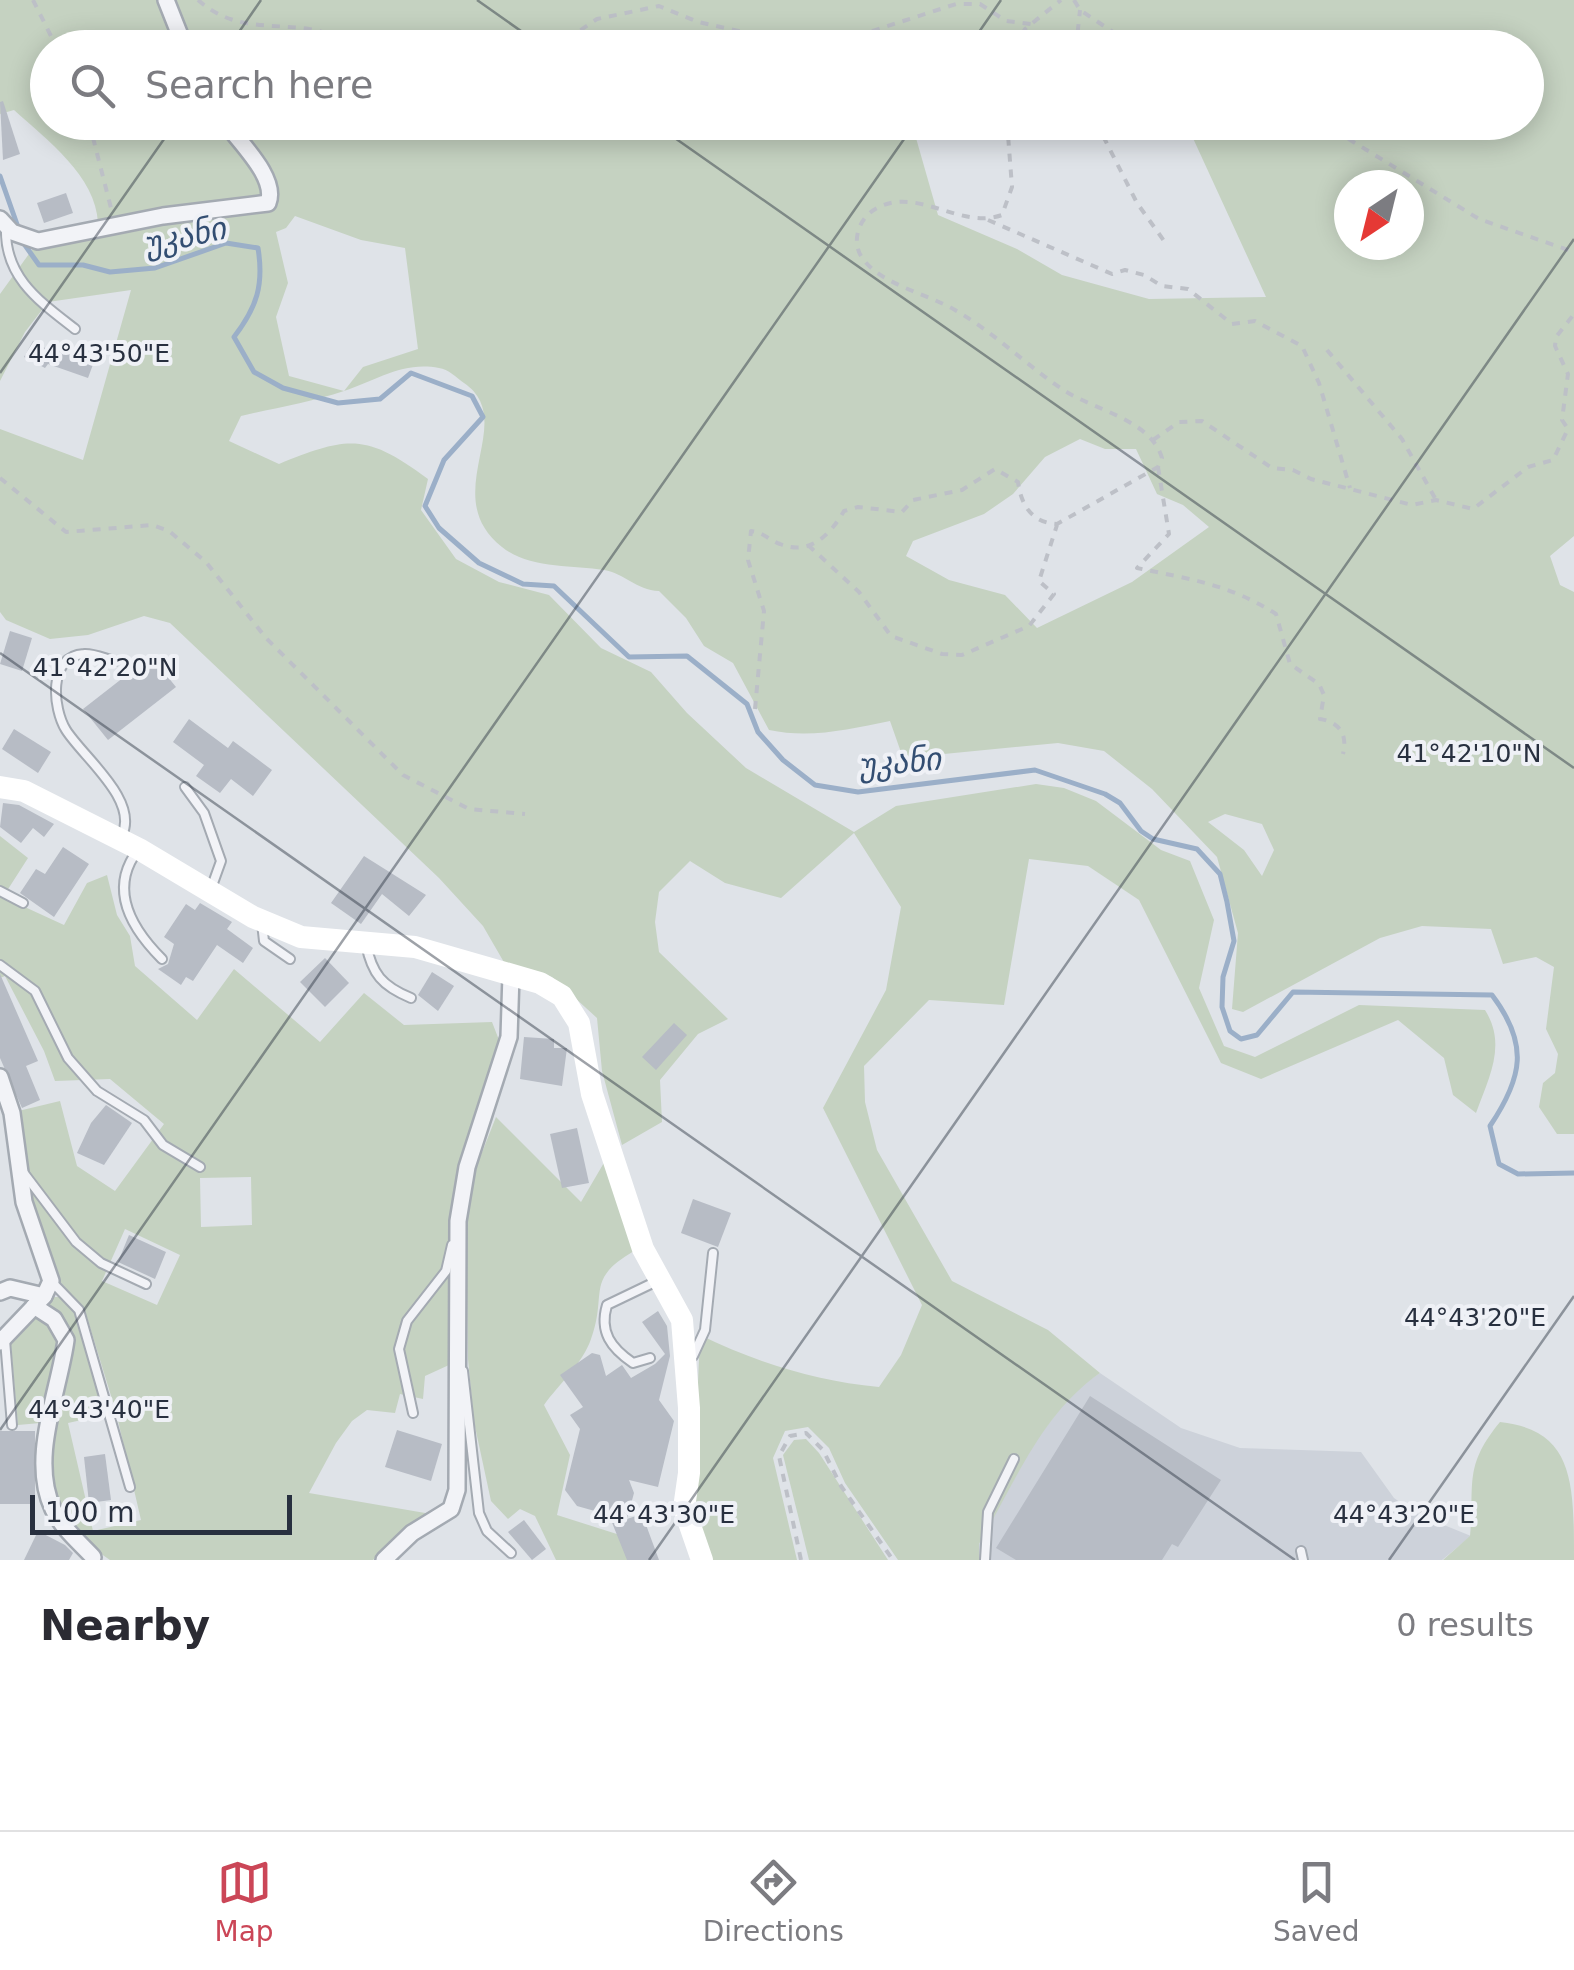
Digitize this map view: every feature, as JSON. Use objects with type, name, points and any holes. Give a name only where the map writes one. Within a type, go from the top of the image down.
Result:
[{"type":"street","points":[[166,0],[178,30]]},
{"type":"street","points":[[12,229],[38,241],[268,202],[272,193],[268,181],[238,140]]},
{"type":"street","points":[[0,787],[24,791],[129,844],[262,922],[301,937],[447,954],[562,996],[579,1023],[592,1094],[643,1248],[682,1320],[688,1364],[690,1473],[684,1508],[702,1560]]},
{"type":"street","points":[[384,1560],[412,1533],[451,1509],[457,1490],[458,1221],[467,1166],[509,1037],[511,975]]},
{"type":"street","points":[[0,1076],[12,1112],[16,1166],[43,1295],[66,1340],[48,1419],[52,1506],[64,1526],[94,1556]]},
{"type":"street","points":[[0,1292],[10,1288],[43,1295]]},
{"type":"street","points":[[2,1340],[43,1295]]},
{"type":"lane","points":[[12,229],[12,267],[30,294],[75,329]]},
{"type":"lane","points":[[114,661],[85,654],[69,659],[56,676],[55,699],[66,729],[103,772],[126,815],[129,844],[124,905],[142,939],[162,959]]},
{"type":"lane","points":[[185,787],[204,813],[222,861],[209,892]]},
{"type":"lane","points":[[0,891],[23,903]]},
{"type":"lane","points":[[262,922],[264,940],[290,959]]},
{"type":"lane","points":[[366,942],[371,970],[380,981],[411,998]]},
{"type":"lane","points":[[0,965],[35,992],[68,1058],[97,1090],[144,1120],[163,1145],[200,1166]]},
{"type":"lane","points":[[16,1166],[32,1180],[54,1218],[76,1242],[100,1263],[146,1284]]},
{"type":"lane","points":[[413,1413],[399,1349],[408,1321],[446,1272],[458,1221]]},
{"type":"lane","points":[[688,1364],[706,1330],[713,1254]]},
{"type":"lane","points":[[650,1358],[632,1364],[609,1342],[602,1322],[607,1305],[661,1279]]},
{"type":"lane","points":[[43,1295],[79,1310],[130,1487]]},
{"type":"lane","points":[[2,1340],[12,1426]]},
{"type":"lane","points":[[457,1348],[466,1384],[480,1513],[488,1531],[511,1553]]},
{"type":"lane","points":[[985,1560],[988,1512],[1014,1459]]},
{"type":"path","points":[[33,0],[48,30]]},
{"type":"path","points":[[198,0],[229,21],[267,29],[315,30]]},
{"type":"path","points":[[1027,30],[1061,0]]},
{"type":"path","points":[[1074,0],[1080,10],[1109,30]]},
{"type":"path","points":[[875,30],[956,4],[980,4],[988,13],[1006,21],[1031,24]]},
{"type":"path","points":[[582,30],[597,20],[658,6],[698,22],[734,30]]},
{"type":"path","points":[[1078,30],[1080,10]]},
{"type":"path","points":[[93,140],[116,226]]},
{"type":"path","points":[[988,220],[1002,214],[1009,204],[1007,140]]},
{"type":"path","points":[[1105,140],[1137,203],[1167,245]]},
{"type":"path","points":[[1350,140],[1479,219],[1574,252]]},
{"type":"path","points":[[1343,754],[1342,732],[1333,721],[1320,719],[1324,695],[1318,684],[1290,664],[1276,614],[1238,592],[1192,576],[1136,568],[1169,534],[1158,467],[1162,458],[1153,440],[1064,390],[979,324],[870,267],[856,247],[862,222],[870,212],[901,200],[988,220],[1112,274],[1125,270],[1144,274],[1162,286],[1188,289],[1232,324],[1255,321],[1302,346],[1325,401],[1350,488]]},
{"type":"path","points":[[1153,440],[1179,422],[1202,421],[1272,468],[1293,470],[1311,479],[1412,506],[1436,500],[1473,509],[1528,466],[1553,460],[1560,452],[1568,429],[1562,420],[1568,374],[1555,346],[1556,338],[1574,314]]},
{"type":"path","points":[[1327,350],[1402,439],[1436,500]]},
{"type":"path","points":[[754,708],[764,611],[752,579],[747,538],[758,531],[781,545],[808,545],[829,534],[844,510],[858,507],[902,512],[913,500],[962,490],[995,469],[1018,482],[1027,510],[1047,524],[1057,524],[1158,467]]},
{"type":"path","points":[[0,478],[66,532],[152,525],[178,537],[206,562],[266,638],[403,775],[469,808],[525,814]]},
{"type":"path","points":[[808,545],[858,592],[891,636],[921,650],[962,656],[1029,626],[1054,594],[1039,581],[1057,524]]},
{"type":"path","points":[[800,1560],[778,1456],[790,1436],[806,1433],[823,1450],[841,1486],[893,1560]]},
{"type":"shaded area","points":[[1100,1373],[1181,1428],[1240,1448],[1361,1452],[1394,1498],[1417,1514],[1471,1536],[1442,1560],[979,1560],[979,1544],[1032,1446],[1073,1391]]},
{"type":"green space","points":[[0,0],[1574,0],[1574,536],[1550,556],[1560,585],[1574,592],[1574,1134],[1557,1134],[1539,1107],[1543,1083],[1555,1073],[1558,1054],[1546,1029],[1554,967],[1536,957],[1503,964],[1491,929],[1422,926],[1380,938],[1243,1012],[1232,1009],[1238,933],[1217,857],[1152,789],[1104,751],[1058,743],[903,758],[890,721],[815,733],[769,730],[733,663],[704,646],[686,618],[659,591],[604,570],[538,563],[502,547],[484,527],[476,505],[484,417],[479,399],[442,369],[402,369],[356,387],[344,391],[331,395],[241,416],[229,441],[279,464],[323,448],[356,444],[388,453],[407,464],[428,479],[421,510],[456,559],[499,582],[549,595],[601,648],[651,672],[687,713],[746,768],[854,832],[896,806],[1036,784],[1064,788],[1096,801],[1161,850],[1190,861],[1214,920],[1199,988],[1224,1046],[1255,1057],[1359,1005],[1485,1010],[1491,1023],[1494,1061],[1476,1113],[1453,1095],[1444,1058],[1398,1020],[1261,1079],[1221,1063],[1139,900],[1088,866],[1029,859],[1004,1005],[929,1000],[864,1066],[865,1102],[877,1150],[952,1281],[1048,1330],[1100,1373],[1061,1408],[1045,1429],[979,1544],[979,1560],[898,1560],[845,1483],[829,1448],[808,1427],[785,1431],[773,1458],[797,1560],[708,1560],[692,1523],[700,1335],[787,1369],[879,1387],[901,1355],[922,1305],[823,1108],[886,990],[901,907],[854,833],[781,898],[725,883],[690,861],[659,892],[655,922],[659,952],[728,1019],[698,1034],[660,1080],[662,1122],[622,1145],[602,1071],[597,1018],[552,977],[505,964],[483,926],[439,878],[170,623],[144,616],[88,635],[50,639],[6,620],[0,612],[0,429],[83,460],[131,290],[48,302],[25,332],[0,381],[0,294],[34,247],[98,223],[89,190],[68,160],[47,140],[917,140],[938,215],[1017,249],[1062,275],[1149,299],[1266,297],[1194,140],[1544,140],[1544,30],[30,30],[30,124],[14,110],[0,114]],"holes":[[[295,216],[361,240],[405,248],[418,349],[363,367],[344,391],[289,376],[276,317],[288,283],[276,232],[286,228]],[[1080,439],[1105,449],[1136,449],[1157,494],[1183,505],[1209,527],[1132,582],[1037,628],[1005,595],[949,580],[906,556],[913,541],[984,514],[1013,494],[1045,457]],[[1225,814],[1262,824],[1274,850],[1262,876],[1244,850],[1208,822]]]},
{"type":"green space","points":[[0,836],[28,858],[3,897],[64,925],[87,883],[107,875],[117,915],[130,936],[135,966],[197,1020],[234,969],[320,1042],[364,993],[404,1025],[492,1022],[499,1040],[497,1069],[448,1240],[449,1365],[425,1376],[423,1399],[400,1394],[395,1413],[367,1410],[352,1421],[309,1493],[431,1514],[389,1542],[373,1560],[110,1560],[64,1519],[54,1491],[50,1447],[69,1339],[46,1309],[51,1297],[62,1297],[72,1306],[104,1415],[68,1423],[93,1531],[141,1520],[116,1412],[85,1311],[57,1278],[43,1251],[10,1113],[60,1101],[77,1166],[115,1191],[164,1124],[110,1079],[55,1081],[5,976],[0,978]],"holes":[[[251,1177],[252,1225],[201,1227],[200,1178]],[[125,1229],[180,1255],[157,1305],[102,1281]]]},
{"type":"green space","points":[[496,1117],[581,1202],[605,1161],[634,1251],[618,1261],[603,1279],[596,1323],[587,1348],[544,1405],[570,1455],[557,1515],[620,1535],[631,1560],[556,1560],[535,1516],[520,1509],[508,1519],[491,1501],[474,1422],[468,1359],[466,1218],[477,1165]]},
{"type":"green space","points":[[31,1315],[51,1327],[62,1348],[40,1423],[18,1425],[10,1335]]},
{"type":"green space","points":[[1500,1422],[1543,1436],[1565,1465],[1573,1507],[1574,1560],[1443,1560],[1470,1536],[1476,1464]]},
{"type":"green space","points":[[806,1439],[888,1560],[809,1560],[783,1455],[794,1440]]},
{"type":"building","points":[[3,101],[20,154],[3,160],[0,102]]},
{"type":"building","points":[[66,193],[73,213],[44,223],[37,203]]},
{"type":"building","points":[[33,341],[52,352],[55,345],[95,359],[88,378],[48,364],[45,368],[24,357]]},
{"type":"building","points":[[10,631],[32,638],[22,671],[0,664]]},
{"type":"building","points":[[151,656],[176,687],[108,740],[83,709]]},
{"type":"building","points":[[189,719],[228,748],[233,741],[272,770],[253,796],[231,779],[220,793],[196,776],[204,765],[173,742]]},
{"type":"building","points":[[14,729],[51,752],[38,773],[2,749]]},
{"type":"building","points":[[3,803],[19,805],[54,824],[44,837],[33,828],[21,843],[0,827]]},
{"type":"building","points":[[63,847],[89,864],[54,917],[20,893],[36,869],[45,874]]},
{"type":"building","points":[[364,856],[426,895],[409,916],[382,894],[361,924],[331,903]]},
{"type":"building","points":[[200,903],[232,922],[227,929],[253,948],[243,963],[217,945],[193,981],[186,977],[181,985],[158,969],[168,964],[174,944],[164,937],[186,904],[195,910]]},
{"type":"building","points":[[325,958],[349,983],[325,1007],[300,982]]},
{"type":"building","points":[[432,972],[454,986],[438,1011],[418,995]]},
{"type":"building","points":[[0,974],[38,1061],[26,1066],[40,1100],[22,1108],[0,1058]]},
{"type":"building","points":[[674,1023],[687,1035],[656,1070],[642,1057]]},
{"type":"building","points":[[524,1037],[554,1039],[554,1048],[567,1048],[562,1086],[520,1079]]},
{"type":"building","points":[[106,1105],[132,1123],[104,1165],[77,1153],[91,1123]]},
{"type":"building","points":[[577,1128],[589,1183],[562,1188],[550,1134]]},
{"type":"building","points":[[693,1199],[731,1213],[718,1247],[681,1233]]},
{"type":"building","points":[[129,1235],[166,1252],[155,1279],[118,1262]]},
{"type":"building","points":[[658,1311],[667,1326],[670,1356],[659,1400],[674,1421],[658,1487],[629,1480],[634,1493],[627,1519],[642,1514],[659,1560],[627,1560],[609,1515],[577,1506],[565,1490],[580,1429],[570,1415],[583,1407],[560,1375],[592,1353],[600,1355],[606,1376],[622,1365],[631,1378],[655,1364],[665,1354],[642,1322]]},
{"type":"building","points":[[1090,1396],[1221,1480],[1178,1547],[1172,1544],[1162,1560],[1016,1560],[996,1548]]},
{"type":"building","points":[[397,1430],[442,1444],[431,1481],[385,1467]]},
{"type":"building","points":[[0,1431],[35,1431],[35,1504],[0,1504]]},
{"type":"building","points":[[105,1454],[111,1500],[89,1503],[84,1457]]},
{"type":"building","points":[[524,1520],[546,1549],[532,1560],[508,1532]]},
{"type":"building","points":[[38,1531],[65,1545],[73,1553],[69,1560],[24,1560]]},
{"type":"waterway","name":"უკანი","points":[[0,176],[19,230]]},
{"type":"waterway","name":"უკანი","points":[[22,241],[39,265],[83,265],[110,272],[155,268],[226,243],[258,248],[257,295],[234,337],[254,372],[283,388],[338,403],[380,399],[411,373],[472,396],[483,417],[444,460],[425,506],[439,528],[479,563],[523,584],[554,586],[629,657],[687,656],[747,704],[758,732],[783,760],[815,785],[858,792],[1035,770],[1105,794],[1120,803],[1141,831],[1153,839],[1197,849],[1220,874],[1227,902],[1234,941],[1223,977],[1222,1007],[1230,1031],[1241,1039],[1257,1035],[1293,992],[1492,995],[1512,1029],[1517,1060],[1509,1092],[1490,1126],[1499,1164],[1518,1174],[1574,1173]]}]
